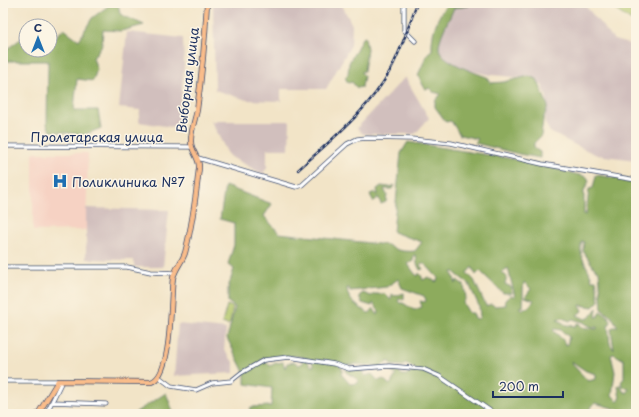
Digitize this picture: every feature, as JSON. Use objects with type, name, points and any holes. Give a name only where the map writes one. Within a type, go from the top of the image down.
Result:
[{"type":"main road","name":"Выборная улица","points":[[198,158],[191,147],[190,141],[196,111],[204,47],[207,3]]},
{"type":"main road","points":[[38,414],[53,388],[60,381],[151,382],[159,377],[166,358],[175,273],[183,258],[187,243],[198,176],[198,158]]},
{"type":"street","points":[[404,3],[404,30],[415,41]]},
{"type":"street","points":[[198,158],[296,187],[302,185],[347,144],[357,139],[411,139],[451,143],[542,164],[636,180]]},
{"type":"street","name":"Пролетарская улица","points":[[3,146],[191,147]]},
{"type":"street","points":[[3,267],[127,267],[151,272],[175,273]]},
{"type":"street","points":[[159,377],[171,386],[196,390],[212,383],[231,381],[241,373],[264,360],[288,357],[334,364],[349,369],[388,366],[423,369],[439,376],[495,414]]},
{"type":"street","points":[[3,381],[60,381],[46,414]]},
{"type":"street","points":[[50,381],[53,384],[53,388]]},
{"type":"street","points":[[52,402],[106,404]]},
{"type":"shaded area","points":[[213,3],[341,3],[352,25],[351,45],[326,89],[281,89],[281,101],[247,100],[215,90]]},
{"type":"shaded area","points":[[447,3],[583,3],[614,40],[636,46],[636,160],[597,155],[550,132],[545,123],[547,97],[542,85],[526,78],[491,75],[463,69],[434,51],[432,36]]},
{"type":"shaded area","points":[[127,32],[183,38],[184,66],[178,128],[139,122],[140,110],[119,108]]},
{"type":"shaded area","points":[[405,77],[429,118],[415,134],[363,134],[357,128]]},
{"type":"shaded area","points":[[211,121],[290,121],[289,149],[267,149],[267,167],[263,174],[229,156]]},
{"type":"shaded area","name":"Поликлиника №7","points":[[33,153],[88,153],[86,230],[33,231]]},
{"type":"shaded area","points":[[86,208],[169,210],[163,267],[134,267],[134,260],[86,259]]},
{"type":"shaded area","points":[[178,324],[226,329],[224,350],[234,363],[234,373],[174,376]]},
{"type":"green space","points":[[112,3],[118,3],[120,14],[144,25],[121,31],[103,30],[102,45],[93,58],[97,69],[93,81],[77,79],[74,110],[98,110],[101,128],[84,135],[50,131],[47,124],[48,61],[3,61],[3,52],[18,41],[18,58],[58,58],[58,34],[64,29],[79,40],[92,18]]},
{"type":"green space","points":[[448,3],[466,3],[469,6],[454,8],[439,43],[440,52],[444,57],[458,65],[487,77],[491,83],[504,82],[529,76],[537,79],[548,106],[543,120],[541,136],[534,143],[534,148],[540,152],[540,158],[475,143],[478,139],[460,135],[451,121],[446,122],[435,107],[435,101],[441,94],[433,92],[429,88],[425,89],[418,75],[428,53],[432,50],[436,25],[441,13]]},
{"type":"green space","points":[[605,3],[636,3],[636,24]]},
{"type":"green space","points":[[365,37],[367,49],[364,71],[361,72],[364,76],[362,87],[357,88],[352,82],[348,83],[345,77],[348,74],[349,63],[362,38]]},
{"type":"green space","points":[[408,142],[525,161],[587,177],[589,181],[584,191],[584,215],[586,214],[589,189],[593,188],[596,175],[636,181],[636,315],[634,324],[631,326],[632,330],[636,331],[636,414],[617,414],[620,410],[595,403],[585,414],[248,414],[251,407],[271,406],[272,388],[245,384],[245,374],[227,338],[235,307],[228,302],[228,288],[234,269],[228,264],[234,245],[234,223],[220,219],[225,186],[272,204],[264,216],[279,233],[388,245],[401,251],[415,251],[422,242],[393,232],[401,153]],"holes":[[[582,241],[584,242],[583,251],[595,269],[599,271],[602,310],[612,317],[618,327],[613,327],[611,329],[614,350],[610,344],[608,326],[611,322],[609,317],[600,311],[598,317],[596,317],[597,308],[589,318],[585,319],[577,315],[582,311],[580,305],[593,307],[599,301],[596,280],[592,280],[581,252]],[[414,255],[416,255],[417,264],[420,270],[423,269],[420,265],[422,263],[426,265],[438,278],[437,281],[436,282],[428,277],[423,280],[421,275],[419,273],[418,276],[415,274],[408,264],[413,261]],[[472,267],[476,275],[480,271],[503,293],[512,293],[511,287],[505,284],[507,277],[502,272],[508,268],[515,297],[511,295],[505,300],[506,305],[495,306],[491,304],[486,306],[474,280],[467,273]],[[452,272],[455,272],[469,284],[479,306],[480,317],[478,319],[475,318],[473,313],[469,313],[463,303],[466,298],[464,285],[457,280],[456,284]],[[398,279],[402,288],[424,296],[426,300],[425,302],[420,301],[422,307],[414,310],[398,301],[400,298],[402,300],[404,299],[404,293],[395,296],[392,294],[391,300],[385,294],[374,294],[371,296],[363,293],[359,296],[362,303],[372,306],[373,303],[379,311],[378,315],[373,308],[371,312],[368,313],[354,303],[347,293],[347,288],[349,288],[350,291],[387,287]],[[524,282],[531,289],[525,297],[534,300],[528,308],[524,308],[522,310],[519,307],[523,307]],[[562,318],[570,321],[572,319],[583,322],[591,327],[597,327],[597,329],[580,327],[580,324],[577,323],[576,326],[566,325],[557,319]],[[554,329],[561,330],[569,337],[567,345],[553,330]],[[614,354],[624,360],[624,378],[621,382],[623,387],[629,388],[627,393],[623,391],[620,384],[618,386],[620,399],[618,402],[612,395],[615,372],[611,355]],[[293,356],[303,357],[314,361],[312,362],[314,366],[311,366],[305,358],[302,359],[303,363],[299,365],[295,362],[287,363],[285,368],[283,362],[270,366],[268,363],[262,362],[261,360]],[[389,361],[391,365],[403,366],[406,363],[415,369],[406,375],[402,375],[398,370],[390,371],[396,375],[390,385],[383,379],[378,381],[372,374],[365,376],[361,369],[346,369],[346,372],[358,380],[358,383],[350,384],[341,374],[343,370],[340,366],[356,364],[374,366],[380,371],[381,366]],[[571,361],[586,371],[596,374],[596,379],[588,381]]]},
{"type":"green space","points":[[394,185],[392,189],[384,189],[387,195],[386,202],[381,204],[378,197],[374,202],[370,195],[374,192],[378,195],[377,189],[381,186],[390,187]]},
{"type":"green space","points":[[227,305],[233,307],[230,323],[228,325],[222,323]]},
{"type":"green space","points":[[166,393],[174,414],[134,414],[136,412]]},
{"type":"railway","points":[[298,170],[361,111],[382,84],[399,53],[417,3]]},
{"type":"place","name":"Поликлиника №7","points":[[60,181]]}]
